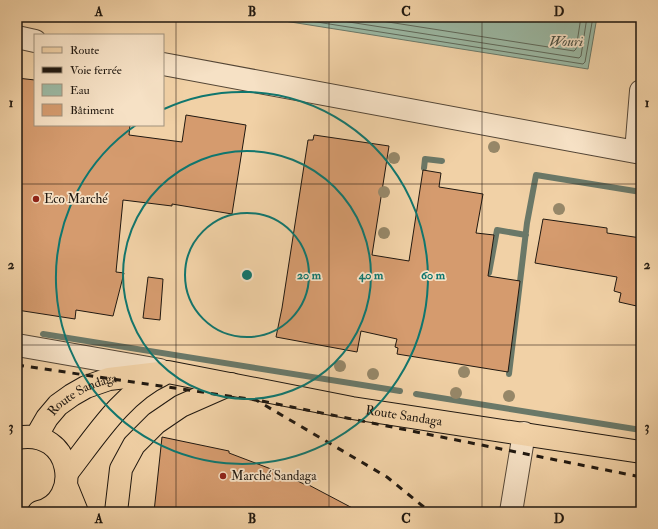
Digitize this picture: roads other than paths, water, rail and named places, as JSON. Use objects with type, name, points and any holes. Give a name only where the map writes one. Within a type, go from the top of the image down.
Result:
[{"type":"main road","name":"Route Sandaga","points":[[39,512],[45,511],[58,500],[66,479],[102,428],[123,404],[145,385],[168,372]]},
{"type":"main road","name":"Route Sandaga","points":[[27,437],[58,406],[72,394],[86,386],[109,379],[168,372],[352,408],[641,452]]},
{"type":"main road","points":[[116,512],[121,468],[134,445],[156,423],[181,406],[231,384]]},
{"type":"main road","points":[[27,437],[46,441],[57,450],[65,463],[66,479],[77,512]]},
{"type":"street","points":[[17,37],[34,41]]},
{"type":"street","points":[[164,64],[639,153],[641,91]]},
{"type":"street","name":"Route Sandaga","points":[[17,345],[168,372]]},
{"type":"street","points":[[511,512],[524,433]]},
{"type":"water","name":"Wouri","points":[[259,17],[597,17],[588,69]]},
{"type":"waterway","points":[[424,168],[425,159],[442,161]]},
{"type":"waterway","points":[[509,374],[527,223],[536,175],[641,192]]},
{"type":"waterway","points":[[489,273],[497,230],[526,235]]},
{"type":"waterway","points":[[43,334],[400,391]]},
{"type":"waterway","points":[[416,394],[641,430]]},
{"type":"railway","points":[[17,365],[256,400],[387,477],[430,512]]},
{"type":"railway","points":[[262,401],[641,477]]},
{"type":"place","name":"Eco Marché","points":[[36,199]]},
{"type":"place","name":"Marché Sandaga","points":[[223,476]]}]
